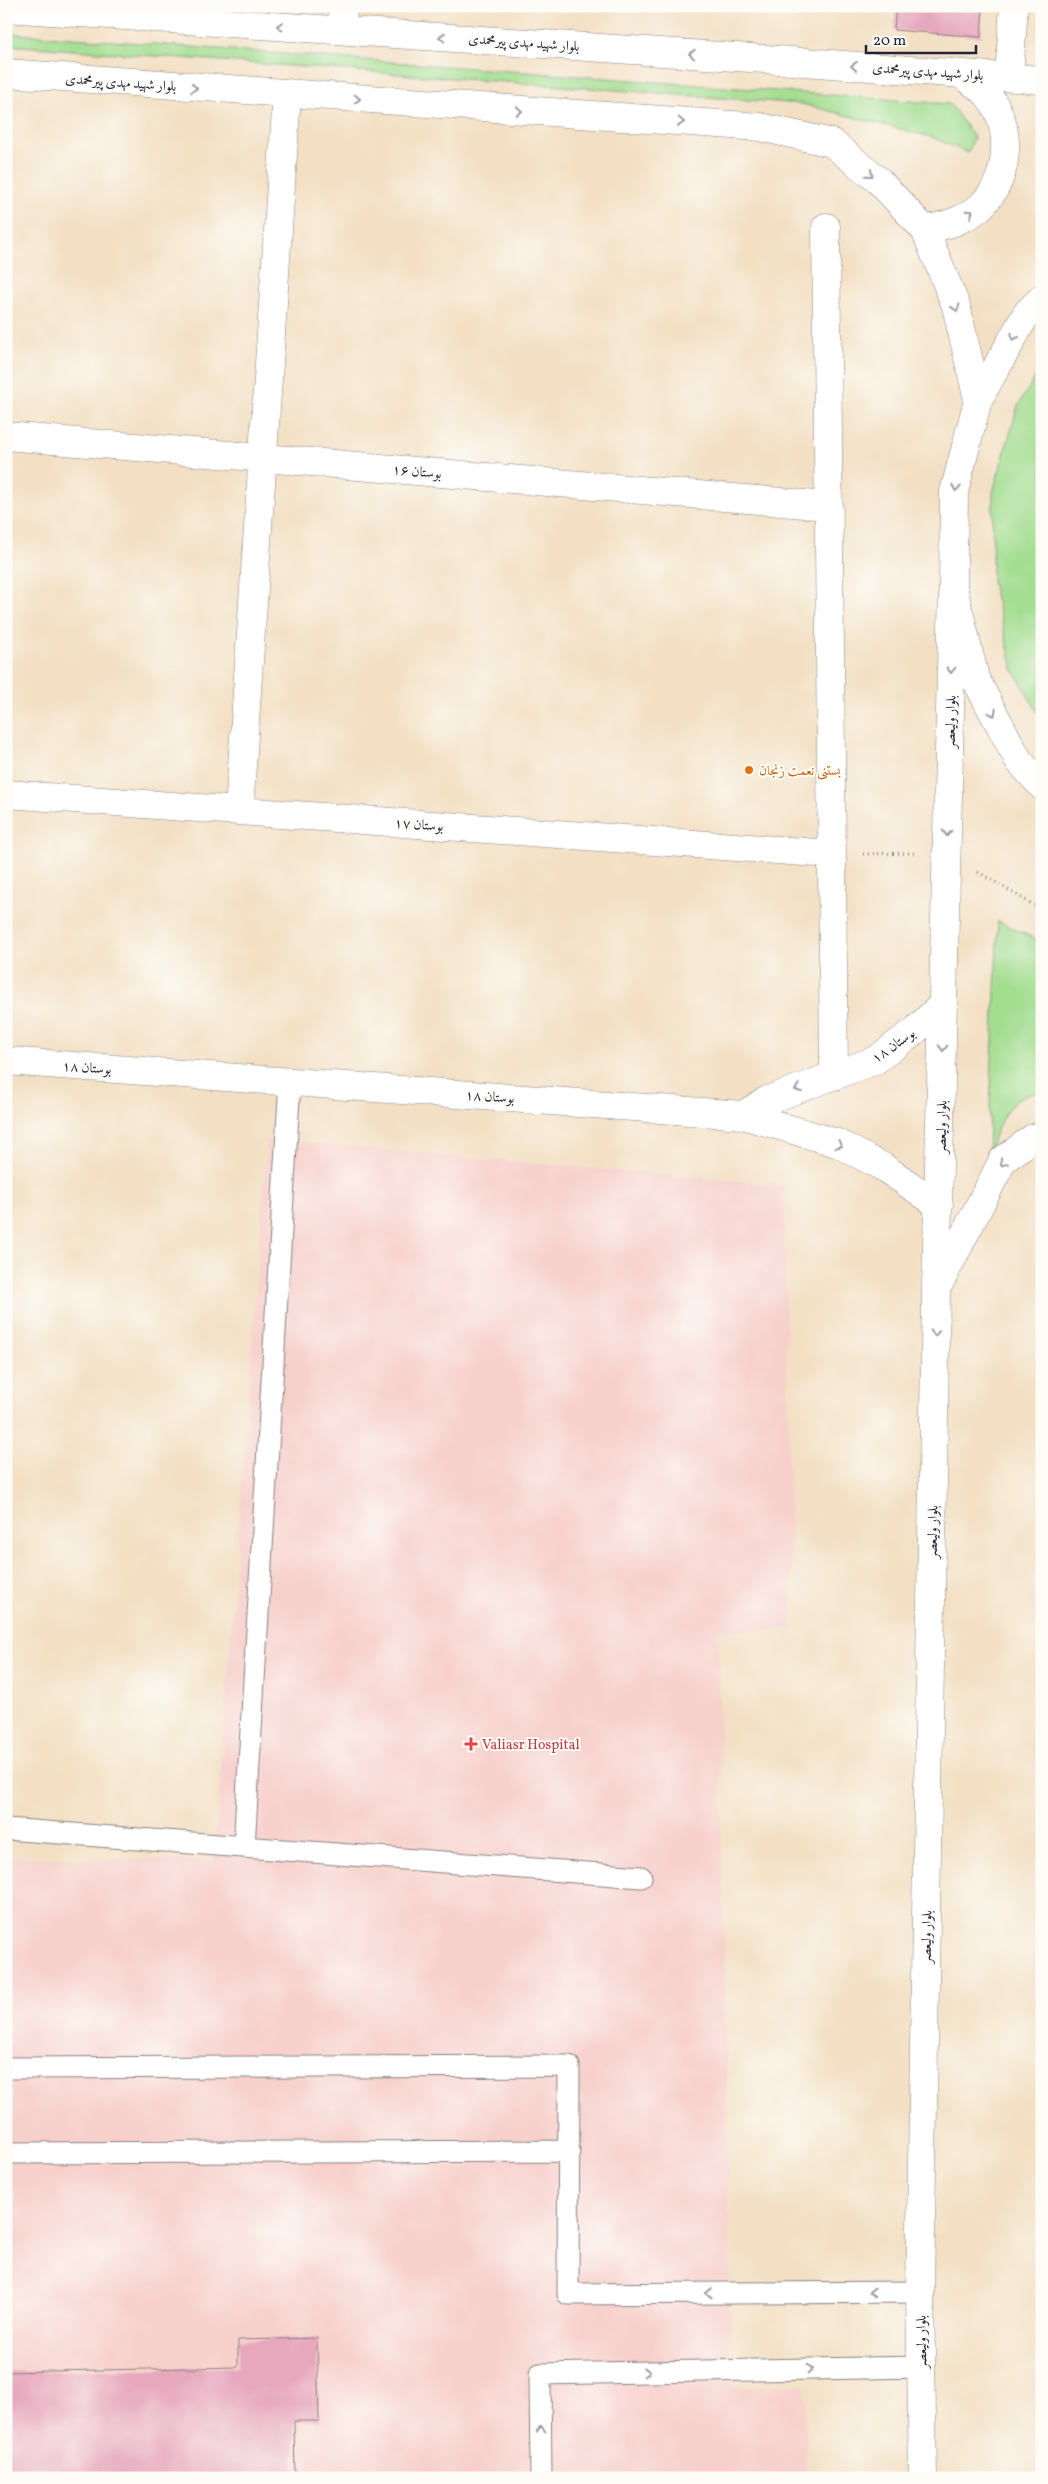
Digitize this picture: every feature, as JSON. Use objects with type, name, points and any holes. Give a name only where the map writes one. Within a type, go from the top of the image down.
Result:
[{"type":"main road","points":[[1009,76],[1014,6]]},
{"type":"main road","name":"بلوار شهید مهدی پیرمحمدی","points":[[6,8],[342,18],[962,75],[1009,76],[1042,80]]},
{"type":"main road","name":"بلوار شهید مهدی پیرمحمدی","points":[[6,74],[760,127],[832,143],[879,181],[925,230]]},
{"type":"main road","points":[[962,75],[986,94],[1002,120],[1006,151],[1001,174],[999,181],[981,206],[955,223],[925,230],[956,306],[978,400]]},
{"type":"main road","points":[[239,811],[287,95]]},
{"type":"main road","points":[[826,227],[834,1076]]},
{"type":"main road","points":[[1042,298],[1027,313],[978,400],[954,492],[953,587],[975,678],[1019,761],[1042,786]]},
{"type":"main road","name":"بوستان ۱۶","points":[[6,436],[828,506]]},
{"type":"main road","name":"بلوار ولیعصر","points":[[923,2478],[920,2292],[936,1289],[953,587]]},
{"type":"main road","name":"بوستان ۱۷","points":[[6,794],[831,854]]},
{"type":"main road","name":"بوستان ۱۸","points":[[6,1061],[743,1114],[768,1100],[876,1060],[916,1030],[944,1003]]},
{"type":"main road","points":[[743,1114],[837,1143],[891,1172],[939,1205]]},
{"type":"main road","points":[[936,1289],[1003,1160],[1033,1138],[1042,1137]]},
{"type":"lane","points":[[244,1847],[290,1082]]},
{"type":"lane","points":[[6,1829],[641,1877]]},
{"type":"lane","points":[[6,2068],[569,2066],[568,2294],[920,2292]]},
{"type":"lane","points":[[6,2153],[568,2151]]},
{"type":"lane","points":[[541,2478],[540,2374],[922,2367]]},
{"type":"shaded area","name":"Valiasr Hospital","points":[[267,1140],[784,1185],[792,1629],[718,1631],[732,2387],[805,2385],[807,2478],[6,2478],[6,1857],[214,1861]]},
{"type":"green space","points":[[6,33],[950,104],[974,137],[968,153],[931,137],[802,104],[6,45]]},
{"type":"green space","points":[[1042,366],[1042,720],[1013,669],[992,582],[993,492],[1018,406]]},
{"type":"green space","points":[[998,921],[1042,942],[1042,1092],[1030,1094],[1012,1105],[1001,1122],[988,1153]]},
{"type":"building","points":[[896,6],[983,6],[981,37],[894,30]]},
{"type":"building","points":[[317,2338],[319,2421],[294,2421],[295,2478],[6,2478],[6,2372],[238,2367],[238,2340]]},
{"type":"place","name":"بستنی نعمت زنجان","points":[[749,770]]},
{"type":"place","name":"Valiasr Hospital","points":[[471,1744]]}]
